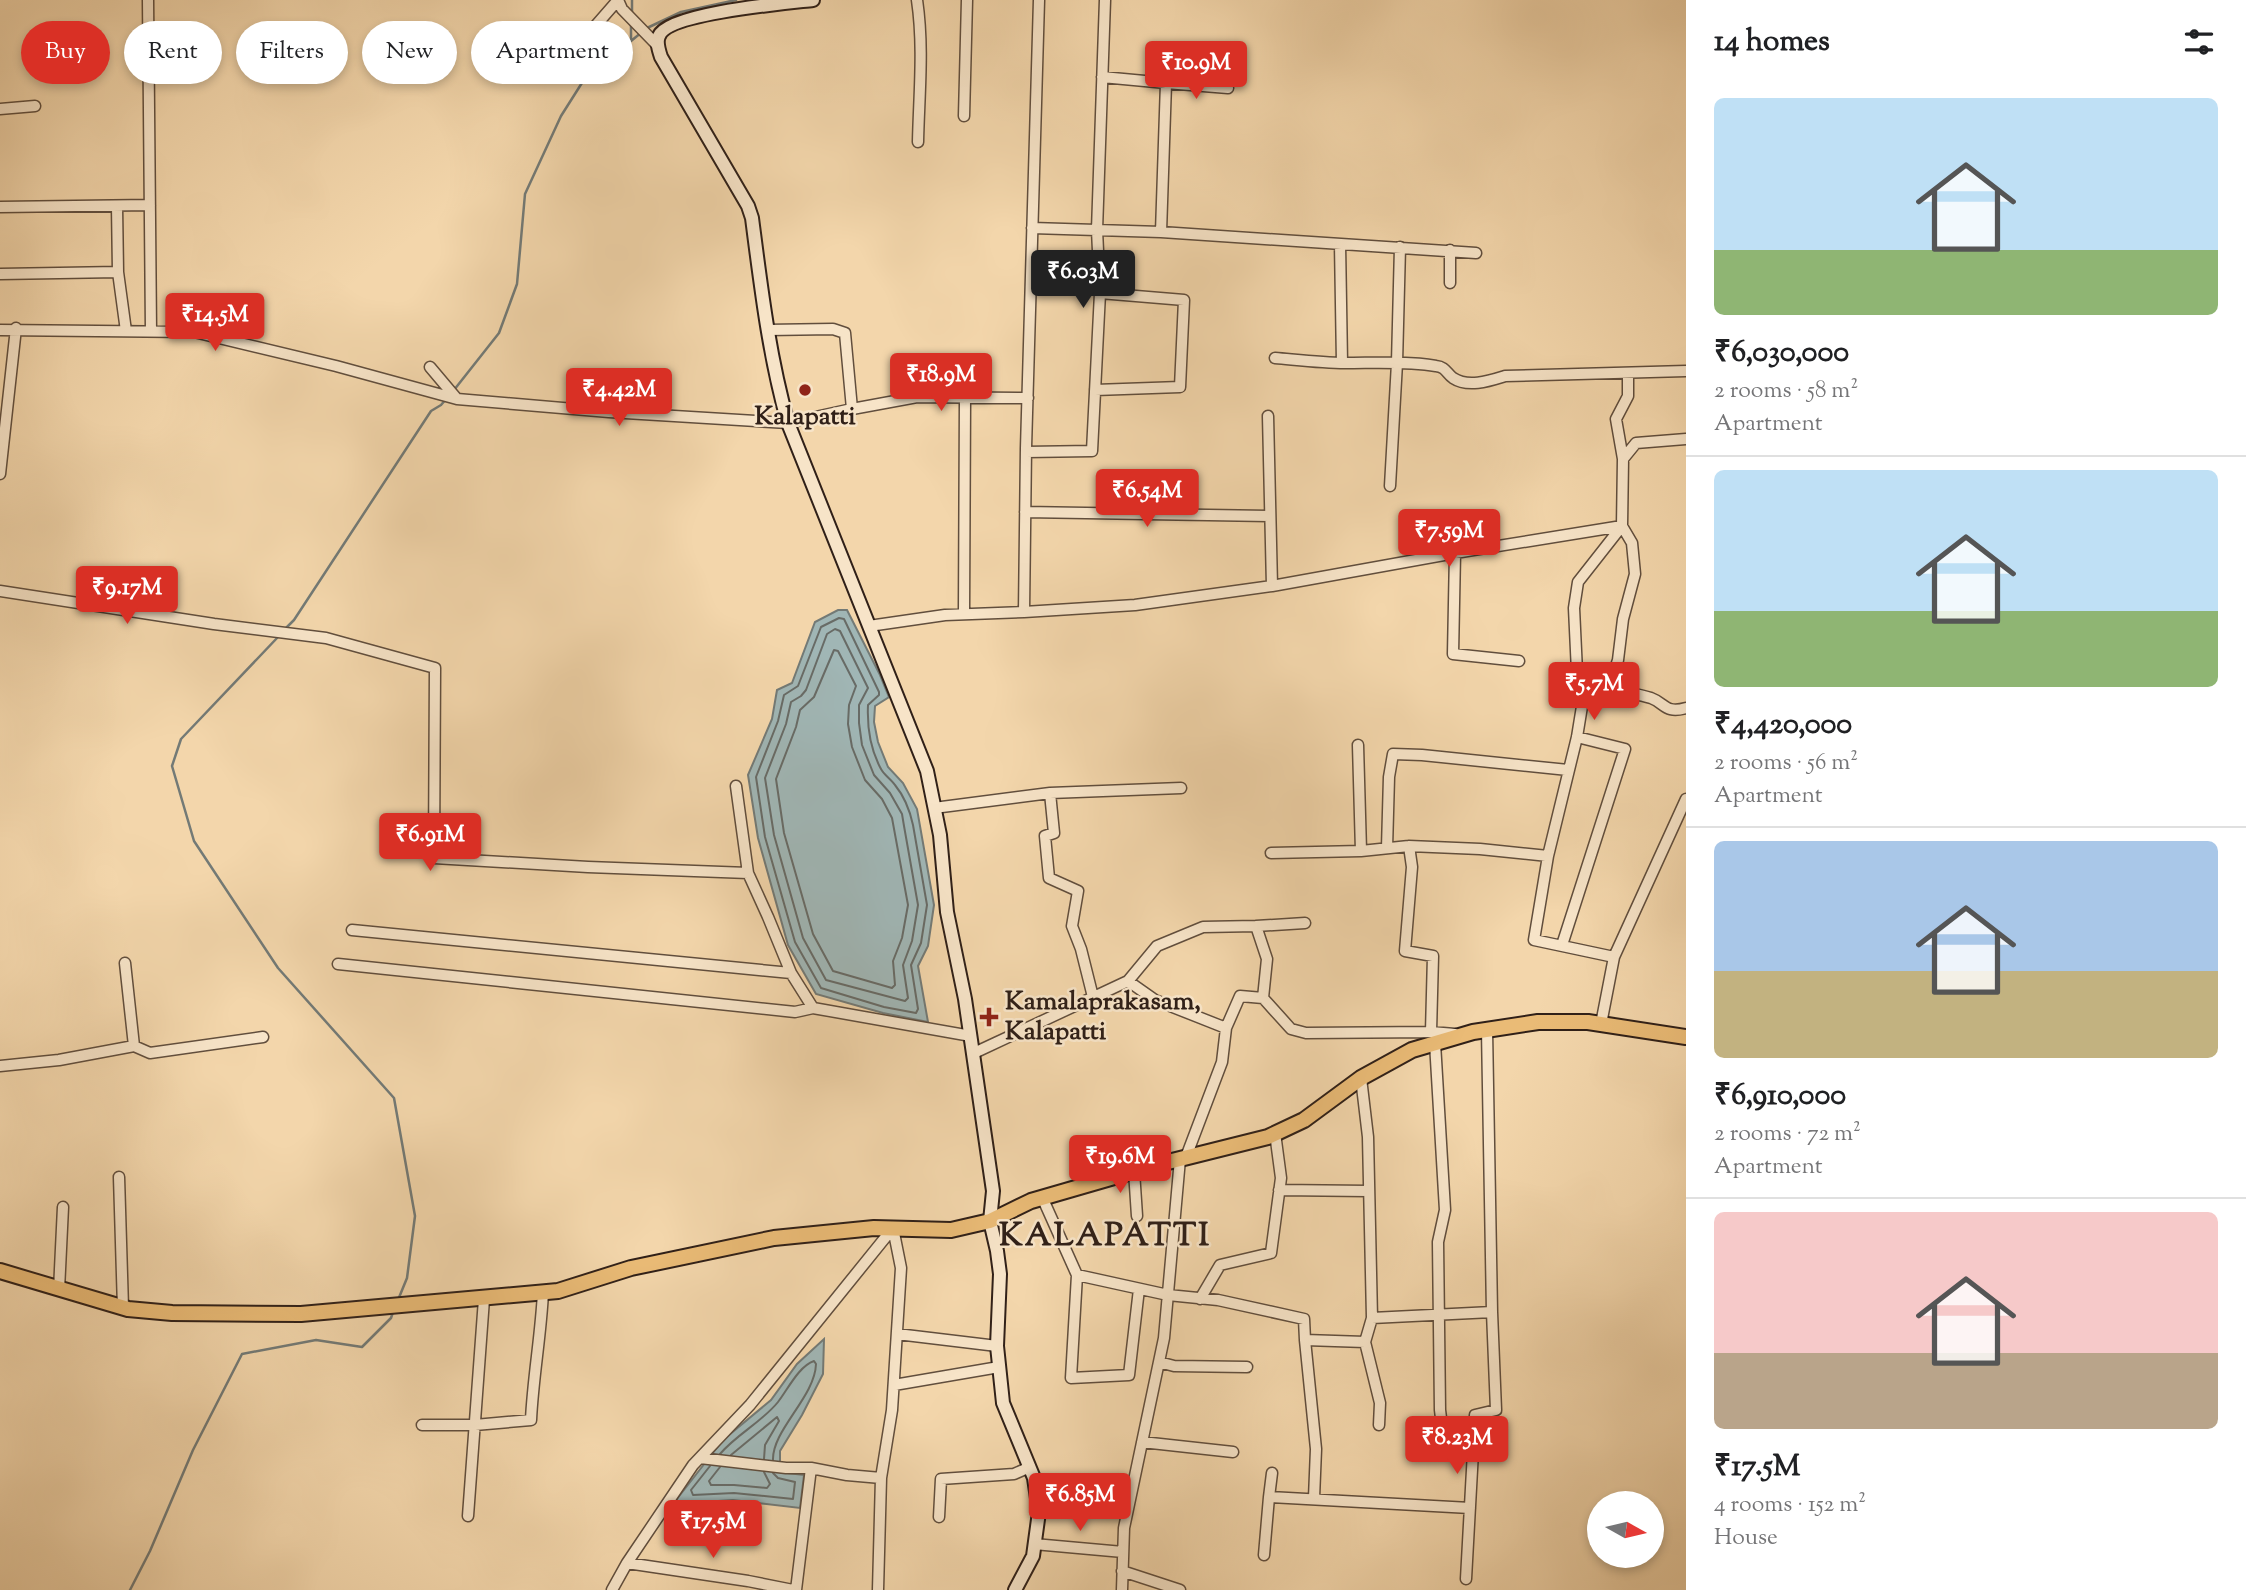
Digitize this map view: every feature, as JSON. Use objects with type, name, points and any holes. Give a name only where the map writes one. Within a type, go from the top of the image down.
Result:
[{"type":"main road","points":[[813,0],[724,6],[665,28],[654,41],[660,57],[748,206],[752,218],[767,330],[788,423],[927,771],[940,835],[947,912],[974,1053],[993,1191],[990,1221],[1000,1275],[997,1346],[1003,1403],[1034,1478],[1039,1512],[1032,1556],[1015,1590]]},
{"type":"main road","points":[[0,1271],[123,1308],[172,1313],[288,1314],[558,1291],[631,1268],[774,1238],[874,1228],[951,1230],[990,1221],[1031,1200],[1275,1133],[1304,1120],[1361,1078],[1433,1038],[1538,1022],[1601,1024],[1686,1037]]},
{"type":"street","points":[[148,0],[151,331]]},
{"type":"street","points":[[916,0],[921,51],[918,142]]},
{"type":"street","points":[[964,116],[967,0]]},
{"type":"street","points":[[1024,612],[1039,0]]},
{"type":"street","points":[[1026,452],[1092,452],[1100,293],[1097,230],[1105,0]]},
{"type":"street","points":[[602,21],[620,3],[654,41]]},
{"type":"street","points":[[1102,77],[1228,88]]},
{"type":"street","points":[[1161,232],[1166,83]]},
{"type":"street","points":[[0,109],[35,106]]},
{"type":"street","points":[[0,207],[150,205]]},
{"type":"street","points":[[117,206],[118,272],[126,331]]},
{"type":"street","points":[[1032,228],[1161,232],[1476,253]]},
{"type":"street","points":[[1340,244],[1342,363]]},
{"type":"street","points":[[1390,486],[1400,247]]},
{"type":"street","points":[[1450,250],[1450,283]]},
{"type":"street","points":[[0,274],[118,272]]},
{"type":"street","points":[[1095,390],[1180,387],[1184,300],[1100,293]]},
{"type":"street","points":[[0,330],[16,328],[194,332],[336,366],[457,399],[788,423],[917,397],[1028,398]]},
{"type":"street","points":[[0,474],[16,328]]},
{"type":"street","points":[[767,330],[834,329],[845,333],[852,409]]},
{"type":"street","points":[[1275,358],[1342,363],[1397,363],[1445,368],[1452,377],[1465,382],[1485,382],[1505,376],[1686,371]]},
{"type":"street","points":[[430,367],[457,399]]},
{"type":"street","points":[[1584,694],[1613,675],[1618,660],[1623,619],[1635,575],[1632,543],[1622,526],[1623,458],[1616,419],[1628,396],[1628,373]]},
{"type":"street","points":[[964,614],[965,398]]},
{"type":"street","points":[[1268,416],[1272,586]]},
{"type":"street","points":[[1623,458],[1636,443],[1686,439]]},
{"type":"street","points":[[1025,512],[1269,516]]},
{"type":"street","points":[[869,625],[945,615],[1135,605],[1272,586],[1622,526]]},
{"type":"street","points":[[1614,957],[1534,940],[1548,856],[1577,737],[1584,694],[1577,672],[1574,608],[1578,582],[1622,526]]},
{"type":"street","points":[[1455,553],[1452,654],[1519,661]]},
{"type":"street","points":[[0,591],[326,638],[435,668],[434,858],[748,873]]},
{"type":"street","points":[[1597,687],[1654,699],[1662,708],[1686,708]]},
{"type":"street","points":[[1562,945],[1625,749],[1577,737]]},
{"type":"street","points":[[1358,745],[1361,851]]},
{"type":"street","points":[[1387,848],[1389,777],[1393,754],[1568,770]]},
{"type":"street","points":[[736,786],[748,873],[791,973],[813,1008]]},
{"type":"street","points":[[934,807],[1050,793],[1181,788]]},
{"type":"street","points":[[1050,793],[1054,833],[1045,836],[1049,878],[1078,891],[1072,926],[1081,949],[1093,997]]},
{"type":"street","points":[[1601,1024],[1614,957],[1686,799]]},
{"type":"street","points":[[1271,853],[1361,851],[1409,846],[1480,849],[1548,856]]},
{"type":"street","points":[[1409,846],[1412,867],[1405,951],[1433,956],[1433,1038],[1445,1210],[1438,1242],[1442,1426]]},
{"type":"street","points":[[974,1053],[1128,981],[1157,946],[1203,927],[1305,923]]},
{"type":"street","points":[[1256,926],[1267,959],[1264,998]]},
{"type":"street","points":[[352,930],[791,973]]},
{"type":"street","points":[[124,963],[134,1046]]},
{"type":"street","points":[[338,964],[795,1012],[813,1008],[971,1036]]},
{"type":"street","points":[[1128,981],[1155,1000],[1226,1028]]},
{"type":"street","points":[[1122,1590],[1124,1528],[1164,1338],[1183,1158],[1222,1062],[1226,1028],[1240,996],[1264,998],[1291,1029],[1306,1033],[1433,1038]]},
{"type":"street","points":[[1466,1578],[1475,1415],[1496,1410],[1487,1030]]},
{"type":"street","points":[[0,1066],[59,1060],[134,1046],[150,1053],[263,1037]]},
{"type":"street","points":[[1361,1078],[1368,1137],[1372,1318],[1365,1342],[1380,1403],[1379,1425]]},
{"type":"street","points":[[1200,1299],[1220,1265],[1271,1253],[1281,1178],[1275,1133]]},
{"type":"street","points":[[1134,1171],[1137,1216]]},
{"type":"street","points":[[120,1177],[123,1308]]},
{"type":"street","points":[[1279,1190],[1368,1191]]},
{"type":"street","points":[[1042,1197],[1077,1275],[1071,1378],[1129,1376],[1139,1289]]},
{"type":"street","points":[[59,1290],[63,1207]]},
{"type":"street","points":[[878,1590],[881,1478],[892,1410],[901,1268],[893,1228]]},
{"type":"street","points":[[612,1590],[627,1563],[694,1465],[750,1405],[893,1228]]},
{"type":"street","points":[[1077,1275],[1168,1295],[1218,1300],[1304,1319],[1316,1449],[1314,1498]]},
{"type":"street","points":[[422,1425],[475,1425],[531,1420],[543,1292]]},
{"type":"street","points":[[468,1516],[484,1298]]},
{"type":"street","points":[[1372,1318],[1492,1311]]},
{"type":"street","points":[[897,1334],[997,1346]]},
{"type":"street","points":[[1305,1340],[1365,1342]]},
{"type":"street","points":[[1159,1362],[1174,1366],[1247,1367]]},
{"type":"street","points":[[894,1385],[999,1367]]},
{"type":"street","points":[[1142,1442],[1233,1452]]},
{"type":"street","points":[[700,1458],[786,1468],[811,1468],[881,1478]]},
{"type":"street","points":[[939,1517],[941,1479],[1014,1474],[1030,1467]]},
{"type":"street","points":[[627,1563],[795,1590],[811,1468]]},
{"type":"street","points":[[1264,1555],[1272,1473]]},
{"type":"street","points":[[1269,1497],[1470,1508]]},
{"type":"street","points":[[1034,1544],[1123,1552]]},
{"type":"street","points":[[1122,1570],[1180,1590]]},
{"type":"water","points":[[838,610],[847,610],[889,697],[875,706],[874,722],[878,742],[888,767],[903,783],[917,809],[934,905],[928,946],[918,966],[928,1022],[883,1013],[816,994],[788,945],[758,838],[748,775],[772,719],[777,690],[792,683],[815,622]]},
{"type":"water","points":[[824,1339],[823,1374],[780,1451],[780,1472],[804,1475],[800,1508],[733,1500],[673,1504],[723,1440],[771,1400],[797,1364]]},
{"type":"waterway","points":[[632,0],[632,14]]},
{"type":"waterway","points":[[647,28],[681,12],[736,0]]},
{"type":"waterway","points":[[633,39],[642,32]]},
{"type":"waterway","points":[[454,390],[499,333],[517,284],[525,194],[561,116],[581,84]]},
{"type":"waterway","points":[[285,629],[294,620],[431,411],[447,398]]},
{"type":"waterway","points":[[278,637],[181,739],[172,766],[194,841],[278,968],[394,1098],[415,1216],[407,1278],[398,1300]]},
{"type":"waterway","points":[[130,1590],[150,1551],[193,1450],[242,1354],[316,1340],[362,1347],[391,1318],[394,1309]]},
{"type":"place","name":"Kalapatti","points":[[805,390]]},
{"type":"place","name":"Kamalaprakasam, Kalapatti","points":[[989,1017]]},
{"type":"district","name":"KALAPATTI","points":[[1105,1237]]}]
